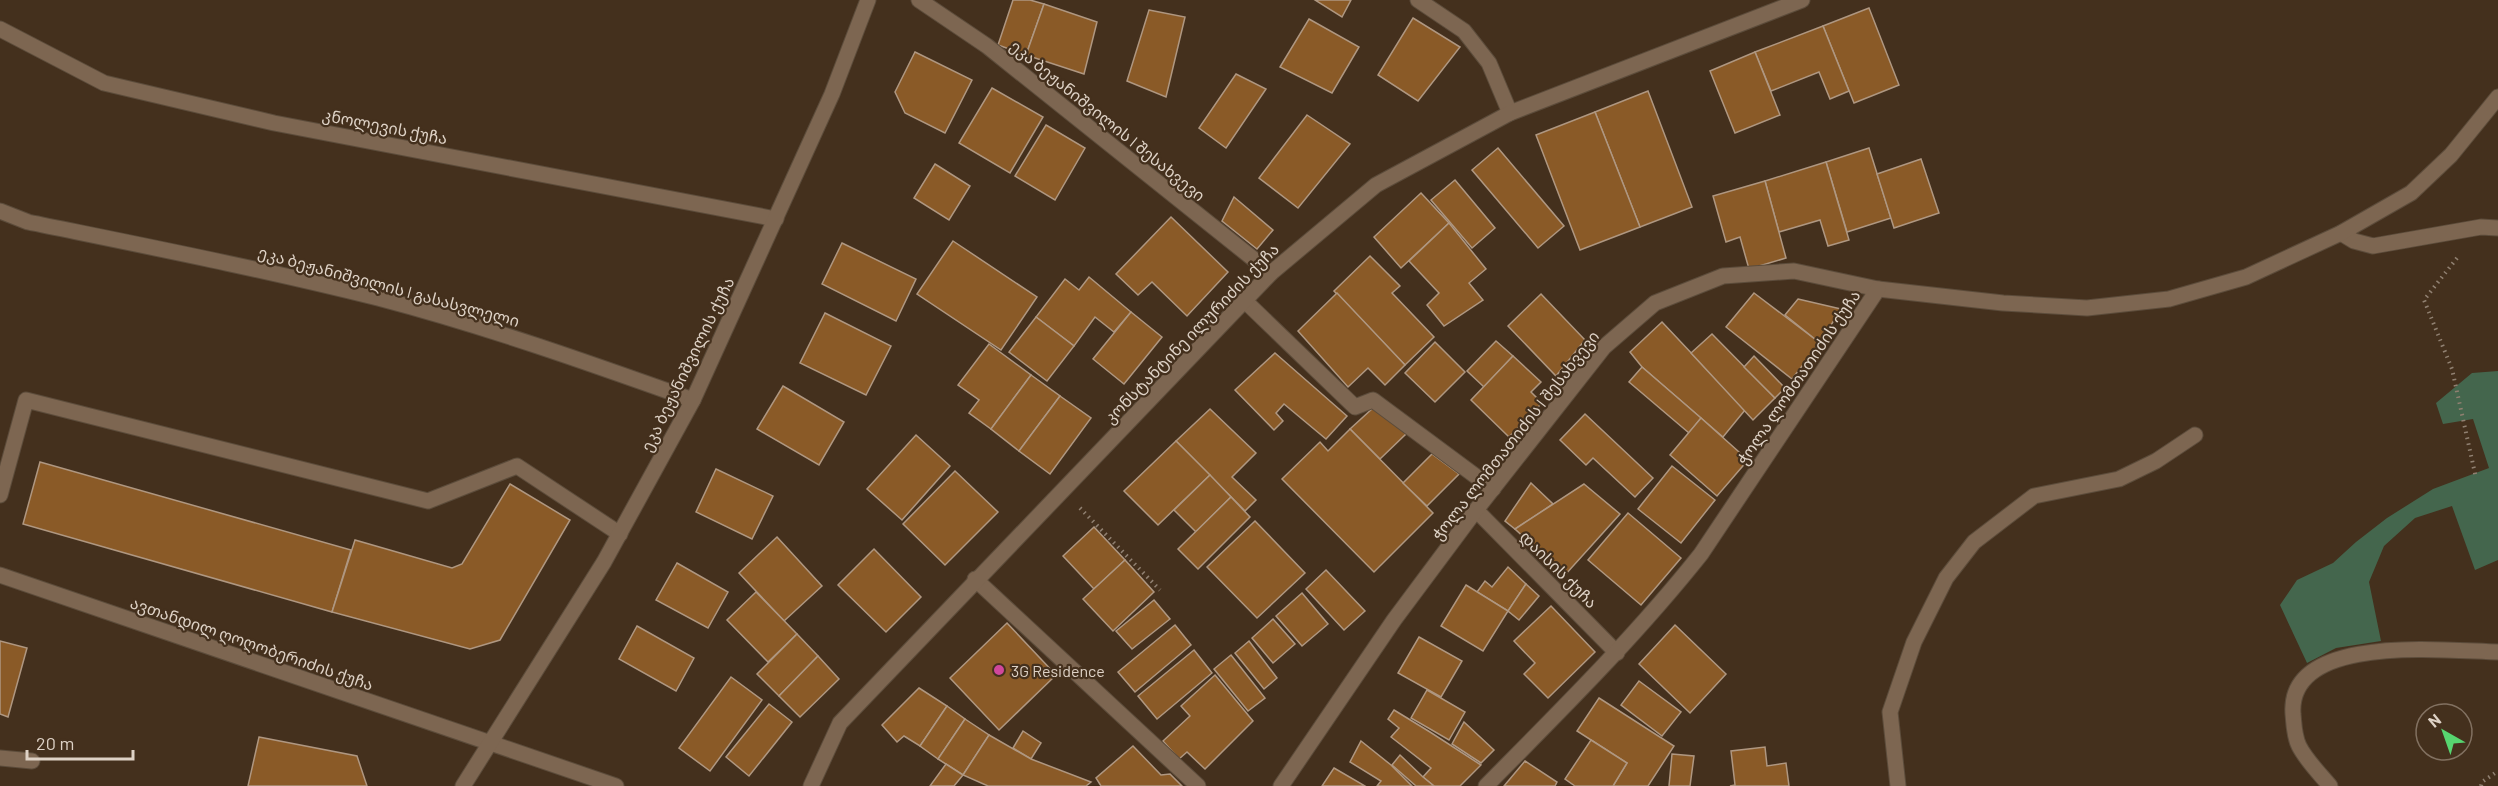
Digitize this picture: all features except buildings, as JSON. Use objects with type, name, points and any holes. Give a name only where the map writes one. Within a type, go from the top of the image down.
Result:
[{"type":"street","name":"ეკა ბეჟანიშვილის ქუჩა","points":[[463,786],[492,744],[620,534],[693,400],[832,94],[868,0]]},
{"type":"street","name":"ეკა ბეჟანიშვილის I შესახვევი","points":[[919,0],[987,46],[1271,273]]},
{"type":"street","points":[[1418,0],[1464,32],[1490,63],[1510,113]]},
{"type":"street","name":"კონსტანტინე ილურიძის ქუჩა","points":[[811,786],[840,723],[975,579],[1271,273],[1376,185],[1510,113],[1802,0]]},
{"type":"street","name":"კნოლევის ქუჩა","points":[[0,29],[104,83],[274,123],[776,219]]},
{"type":"street","name":"ჭოლა ლომთათიძის ქუჩა","points":[[1486,786],[1617,653],[1669,595],[1701,554],[1878,289],[2003,303],[2087,308],[2169,299],[2246,277],[2341,233],[2411,193],[2451,155],[2498,97]]},
{"type":"street","name":"ეკა ბეჟანიშვილის I გასასვლელი","points":[[0,211],[28,222],[253,268],[380,299],[554,350],[693,400]]},
{"type":"street","points":[[2341,233],[2354,241],[2373,246],[2481,227],[2498,228]]},
{"type":"street","name":"ჭოლა ლომთათიძის I შესახვევი","points":[[1281,786],[1395,620],[1476,510],[1604,347],[1655,303],[1723,276],[1794,271],[1878,289]]},
{"type":"street","points":[[1245,301],[1355,407],[1373,400],[1493,489]]},
{"type":"street","points":[[0,495],[26,400],[428,501],[517,466],[620,534]]},
{"type":"street","points":[[1898,786],[1890,712],[1914,642],[1946,578],[1974,542],[2034,496],[2119,478],[2156,461],[2195,435]]},
{"type":"street","name":"დაისის ქუჩა","points":[[1476,510],[1617,653]]},
{"type":"street","name":"ავთანდილ ღოღობერიძის ქუჩა","points":[[0,575],[492,744]]},
{"type":"street","points":[[975,579],[1198,786]]},
{"type":"street","points":[[2330,786],[2299,746],[2294,728],[2292,700],[2301,681],[2325,663],[2354,655],[2392,651],[2498,652]]},
{"type":"street","points":[[492,744],[616,786]]},
{"type":"street","points":[[0,758],[32,761]]},
{"type":"path","points":[[2476,478],[2452,369],[2424,300],[2481,227]]},
{"type":"path","points":[[1062,490],[1160,590]]},
{"type":"path","points":[[2481,786],[2482,782],[2498,771]]},
{"type":"green space","points":[[2498,371],[2498,560],[2475,570],[2452,506],[2415,518],[2384,546],[2369,582],[2381,641],[2336,648],[2307,663],[2280,605],[2297,580],[2333,563],[2387,518],[2433,489],[2489,468],[2473,419],[2443,424],[2436,403],[2472,373]]},
{"type":"place","name":"3G Residence","points":[[999,670]]}]
